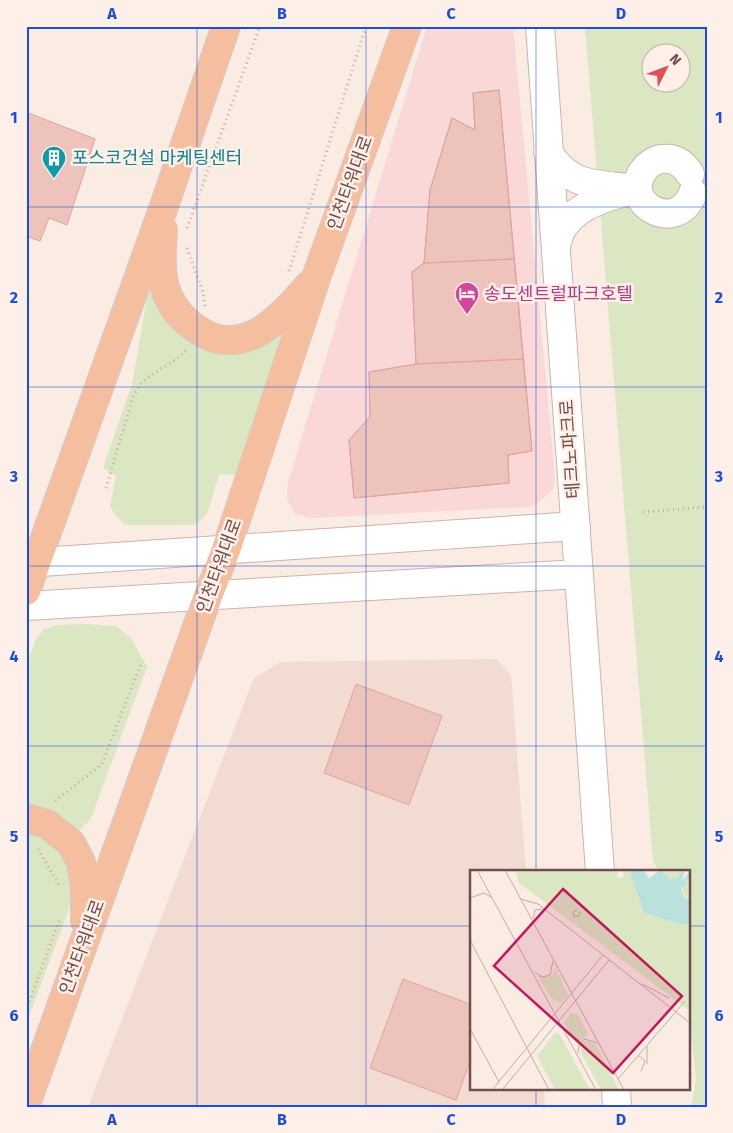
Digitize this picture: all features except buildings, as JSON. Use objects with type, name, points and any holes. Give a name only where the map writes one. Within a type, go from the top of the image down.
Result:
[{"type":"main road","points":[[26,591],[31,563],[163,209],[226,26]]},
{"type":"main road","name":"인천타워대로","points":[[26,1104],[226,550],[317,275],[407,26]]},
{"type":"main road","points":[[163,209],[162,268],[166,294],[172,306],[182,318],[208,336],[221,340],[236,341],[250,337],[266,328],[288,310],[317,275]]},
{"type":"main road","points":[[26,818],[47,824],[72,843],[81,862],[86,886],[85,940]]},
{"type":"street","name":"테크노파크로","points":[[540,26],[579,574],[603,866]]},
{"type":"street","points":[[548,152],[562,171],[580,181],[599,186],[638,189]]},
{"type":"street","points":[[661,159],[678,161],[685,166],[692,184],[690,200],[676,212],[667,214],[657,213],[649,208],[642,201],[638,189],[641,174],[646,167],[661,159]]},
{"type":"street","points":[[556,246],[562,228],[572,217],[609,196],[638,189]]},
{"type":"street","points":[[31,563],[576,526]]},
{"type":"street","points":[[26,606],[579,574]]},
{"type":"street","points":[[616,1090],[617,1107]]},
{"type":"path","points":[[185,234],[260,26]]},
{"type":"path","points":[[287,278],[366,26]]},
{"type":"path","points":[[185,244],[203,292],[205,313]]},
{"type":"path","points":[[106,488],[133,397],[143,381],[173,362],[191,345]]},
{"type":"path","points":[[643,512],[707,507]]},
{"type":"shaded area","points":[[427,26],[513,26],[555,477],[553,489],[536,505],[526,507],[311,518],[295,514],[287,499],[288,482]]},
{"type":"shaded area","points":[[497,659],[511,675],[526,870],[470,870],[470,1090],[544,1090],[545,1107],[88,1107],[254,678],[281,662]]},
{"type":"green space","points":[[585,26],[707,26],[707,1107],[691,1107],[696,1080],[690,1019],[690,870],[657,870],[653,860]]},
{"type":"green space","points":[[151,274],[190,340],[291,320],[238,471],[234,475],[220,474],[208,510],[200,521],[193,525],[126,525],[116,516],[110,506],[116,476],[104,469],[104,465],[132,384]]},
{"type":"green space","points":[[57,625],[116,626],[131,638],[147,667],[93,814],[85,825],[77,831],[26,808],[26,666],[36,639],[43,630]]},
{"type":"green space","points":[[26,829],[47,838],[69,862],[71,886],[69,910],[26,1024]]},
{"type":"place","name":"포스코건설 마케팅센터","points":[[54,179]]},
{"type":"place","name":"송도센트럴파크호텔","points":[[467,315]]}]
